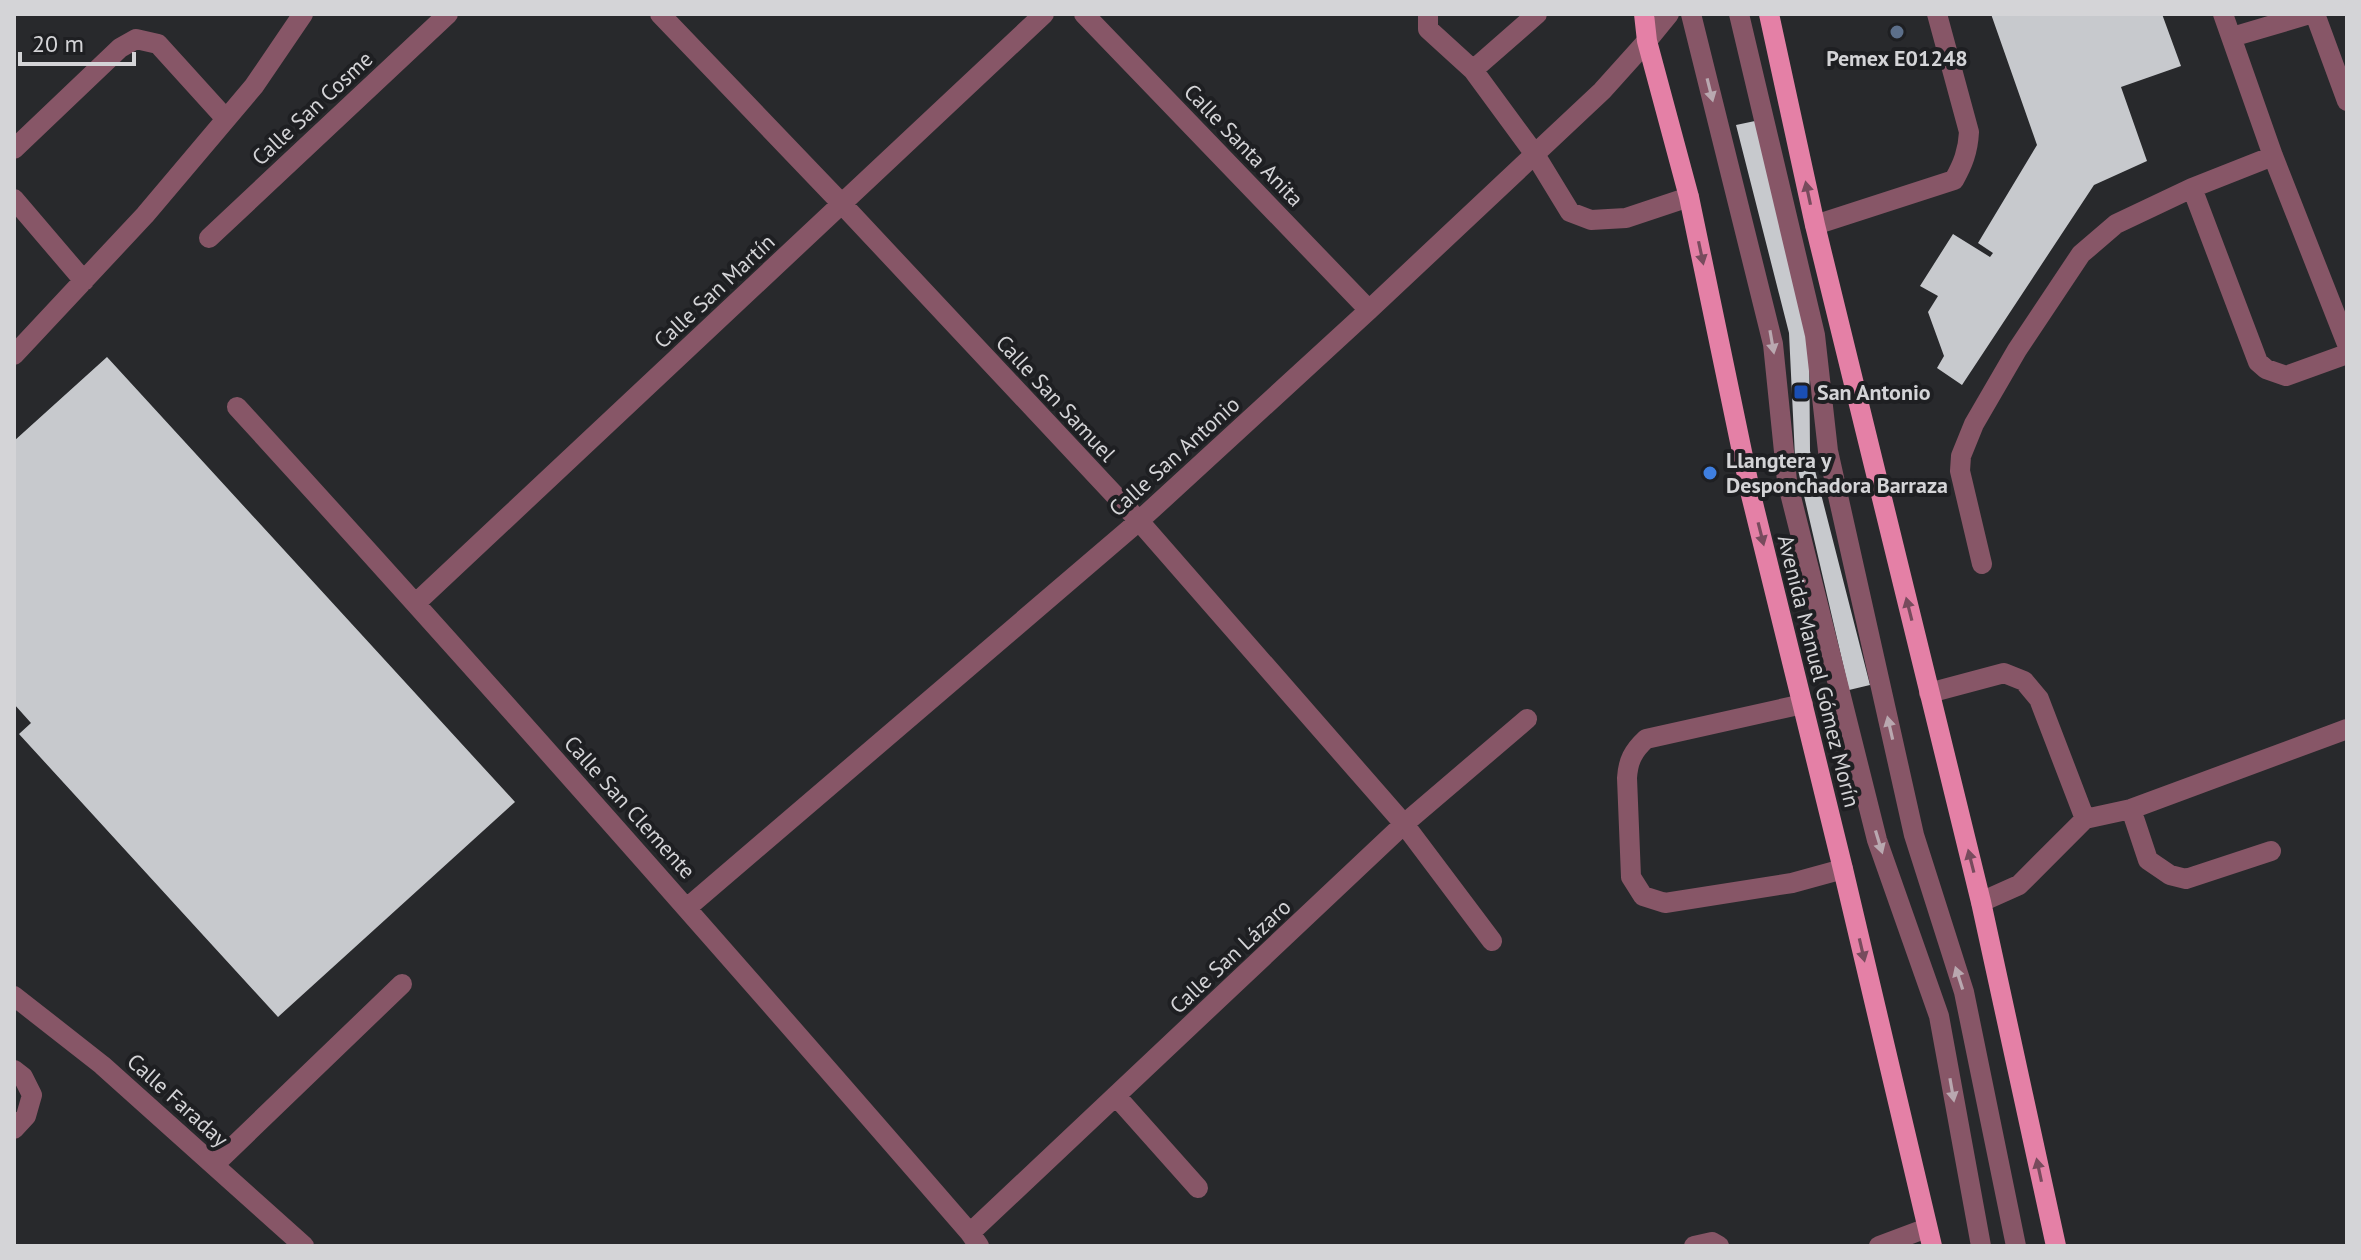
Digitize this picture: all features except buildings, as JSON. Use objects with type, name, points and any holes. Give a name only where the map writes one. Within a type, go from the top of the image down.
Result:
[{"type":"main road","name":"Avenida Manuel Gómez Morín","points":[[1644,14],[1647,41],[1689,197],[1751,495],[1929,1237]]},
{"type":"main road","points":[[1769,14],[1815,225],[1981,902],[2056,1246]]},
{"type":"street","points":[[14,355],[145,215],[254,86],[303,14]]},
{"type":"street","name":"Calle San Cosme","points":[[209,238],[448,14]]},
{"type":"street","name":"Calle San Samuel","points":[[660,14],[1139,521],[1404,824],[1492,941]]},
{"type":"street","name":"Calle San Martín","points":[[416,603],[1044,14]]},
{"type":"street","name":"Calle Santa Anita","points":[[1084,14],[1369,310]]},
{"type":"street","points":[[1428,14],[1428,29],[1473,70],[1534,153],[1570,212],[1591,220],[1626,218],[1689,197]]},
{"type":"street","points":[[1473,70],[1537,14]]},
{"type":"street","name":"Calle San Antonio","points":[[688,907],[1139,521],[1602,91],[1669,14]]},
{"type":"street","points":[[1691,14],[1773,344],[1787,481],[1877,840],[1939,1016],[1981,1246]]},
{"type":"street","points":[[1739,14],[1815,335],[1828,451],[1907,804],[1964,992],[2016,1246]]},
{"type":"street","points":[[1815,225],[1954,180],[1963,165],[1968,152],[1969,132],[1937,14]]},
{"type":"street","points":[[2223,14],[2273,156],[2347,344]]},
{"type":"street","points":[[2232,37],[2313,14],[2347,101]]},
{"type":"street","points":[[14,149],[120,48],[136,39],[158,44],[226,119]]},
{"type":"street","points":[[1982,564],[1960,471],[1963,448],[2017,350],[2081,254],[2116,224],[2192,188],[2273,156]]},
{"type":"street","points":[[2192,188],[2258,362],[2266,369],[2286,376],[2347,354]]},
{"type":"street","points":[[14,199],[84,281]]},
{"type":"street","name":"Calle San Clemente","points":[[237,407],[688,907],[975,1240]]},
{"type":"street","points":[[1929,693],[2004,673],[2024,681],[2039,699],[2085,819]]},
{"type":"street","points":[[1803,704],[1646,739],[1635,749],[1628,764],[1627,778],[1631,877],[1643,896],[1665,903],[1792,883],[1843,869]]},
{"type":"street","name":"Calle San Lázaro","points":[[975,1240],[1116,1096],[1404,824],[1527,719]]},
{"type":"street","points":[[1981,902],[2019,885],[2085,819],[2131,809],[2347,729]]},
{"type":"street","points":[[2131,809],[2148,860],[2170,875],[2186,879],[2271,851]]},
{"type":"street","points":[[214,1165],[402,984]]},
{"type":"street","name":"Calle Faraday","points":[[14,996],[102,1065],[304,1246]]},
{"type":"street","points":[[14,1070],[23,1077],[32,1095],[26,1116],[14,1129]]},
{"type":"street","points":[[1116,1096],[1198,1188]]},
{"type":"street","points":[[1879,1246],[1929,1237]]},
{"type":"street","points":[[1694,1246],[1712,1242],[1719,1246]]},
{"type":"place","name":"Pemex E01248","points":[[1897,32]]},
{"type":"place","name":"San Antonio","points":[[1801,392]]},
{"type":"place","name":"Llangtera y Desponchadora Barraza","points":[[1710,473]]}]
